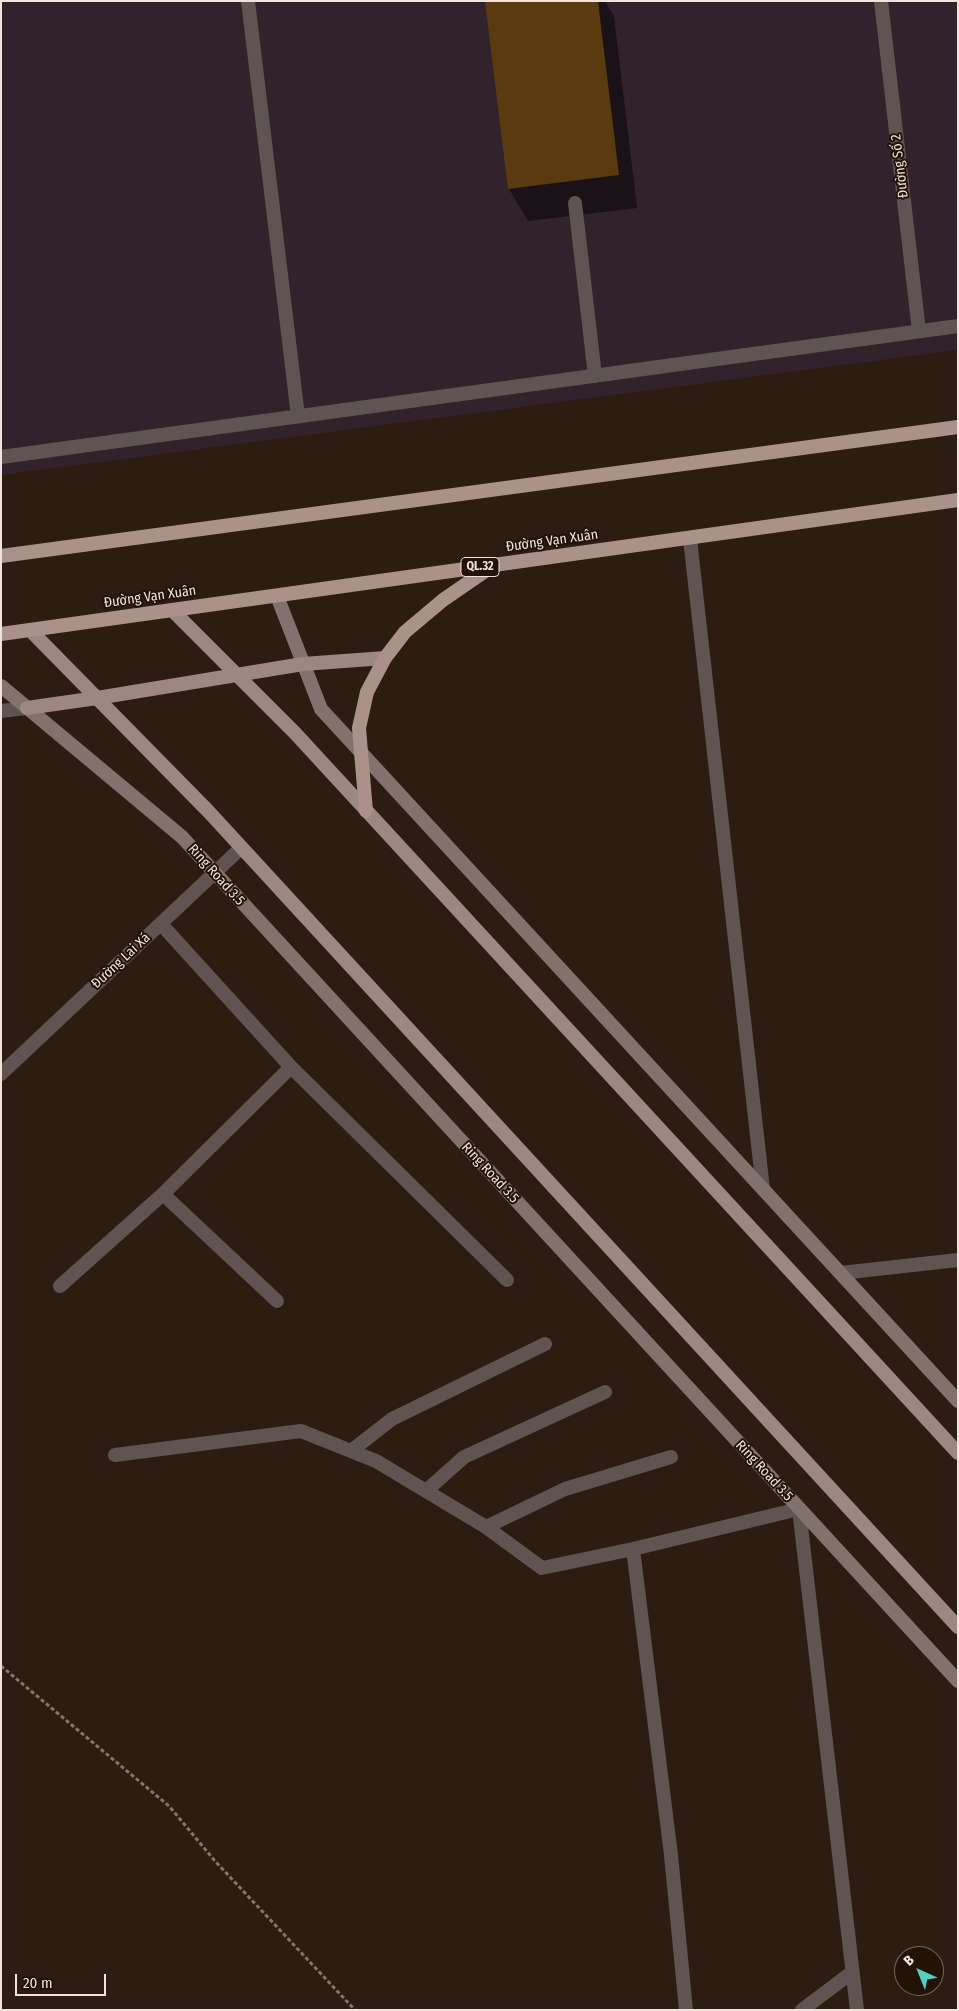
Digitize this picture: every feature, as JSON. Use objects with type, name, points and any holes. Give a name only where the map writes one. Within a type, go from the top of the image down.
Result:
[{"type":"highway","points":[[1,556],[958,428]]},
{"type":"highway","name":"Đường Vạn Xuân","points":[[1,634],[958,500]]},
{"type":"highway","points":[[366,811],[359,728],[367,692],[384,658],[405,632],[443,600],[492,565]]},
{"type":"main road","points":[[277,596],[321,709],[958,1400]]},
{"type":"main road","points":[[172,610],[294,733],[958,1453]]},
{"type":"main road","points":[[30,630],[241,848],[958,1626]]},
{"type":"main road","points":[[27,708],[303,664],[384,658]]},
{"type":"main road","name":"Ring Road 3.5","points":[[1,686],[182,837],[958,1681]]},
{"type":"street","points":[[248,1],[298,416]]},
{"type":"street","name":"Đường Số 2","points":[[881,1],[919,331]]},
{"type":"street","points":[[575,203],[595,376]]},
{"type":"street","points":[[1,457],[958,326]]},
{"type":"street","points":[[690,538],[763,1189]]},
{"type":"street","points":[[1,711],[27,708]]},
{"type":"street","name":"Đường Lai Xá","points":[[3,1069],[241,848]]},
{"type":"street","points":[[161,924],[291,1068],[507,1280]]},
{"type":"street","points":[[60,1286],[163,1194],[291,1068]]},
{"type":"street","points":[[163,1194],[277,1301]]},
{"type":"street","points":[[841,1273],[958,1260]]},
{"type":"street","points":[[351,1451],[392,1419],[545,1344]]},
{"type":"street","points":[[426,1491],[464,1457],[605,1392]]},
{"type":"street","points":[[115,1455],[301,1431],[376,1461],[486,1527],[542,1568],[633,1549],[799,1509],[856,2010]]},
{"type":"street","points":[[486,1527],[565,1490],[671,1457]]},
{"type":"street","points":[[633,1549],[669,1845],[686,2010]]},
{"type":"street","points":[[802,2010],[851,1973]]},
{"type":"path","points":[[1,1666],[169,1806],[214,1861],[355,2010]]},
{"type":"shaded area","points":[[1,1],[958,1],[958,350],[1,475]]},
{"type":"building","points":[[485,1],[598,1],[619,175],[508,189]]}]
